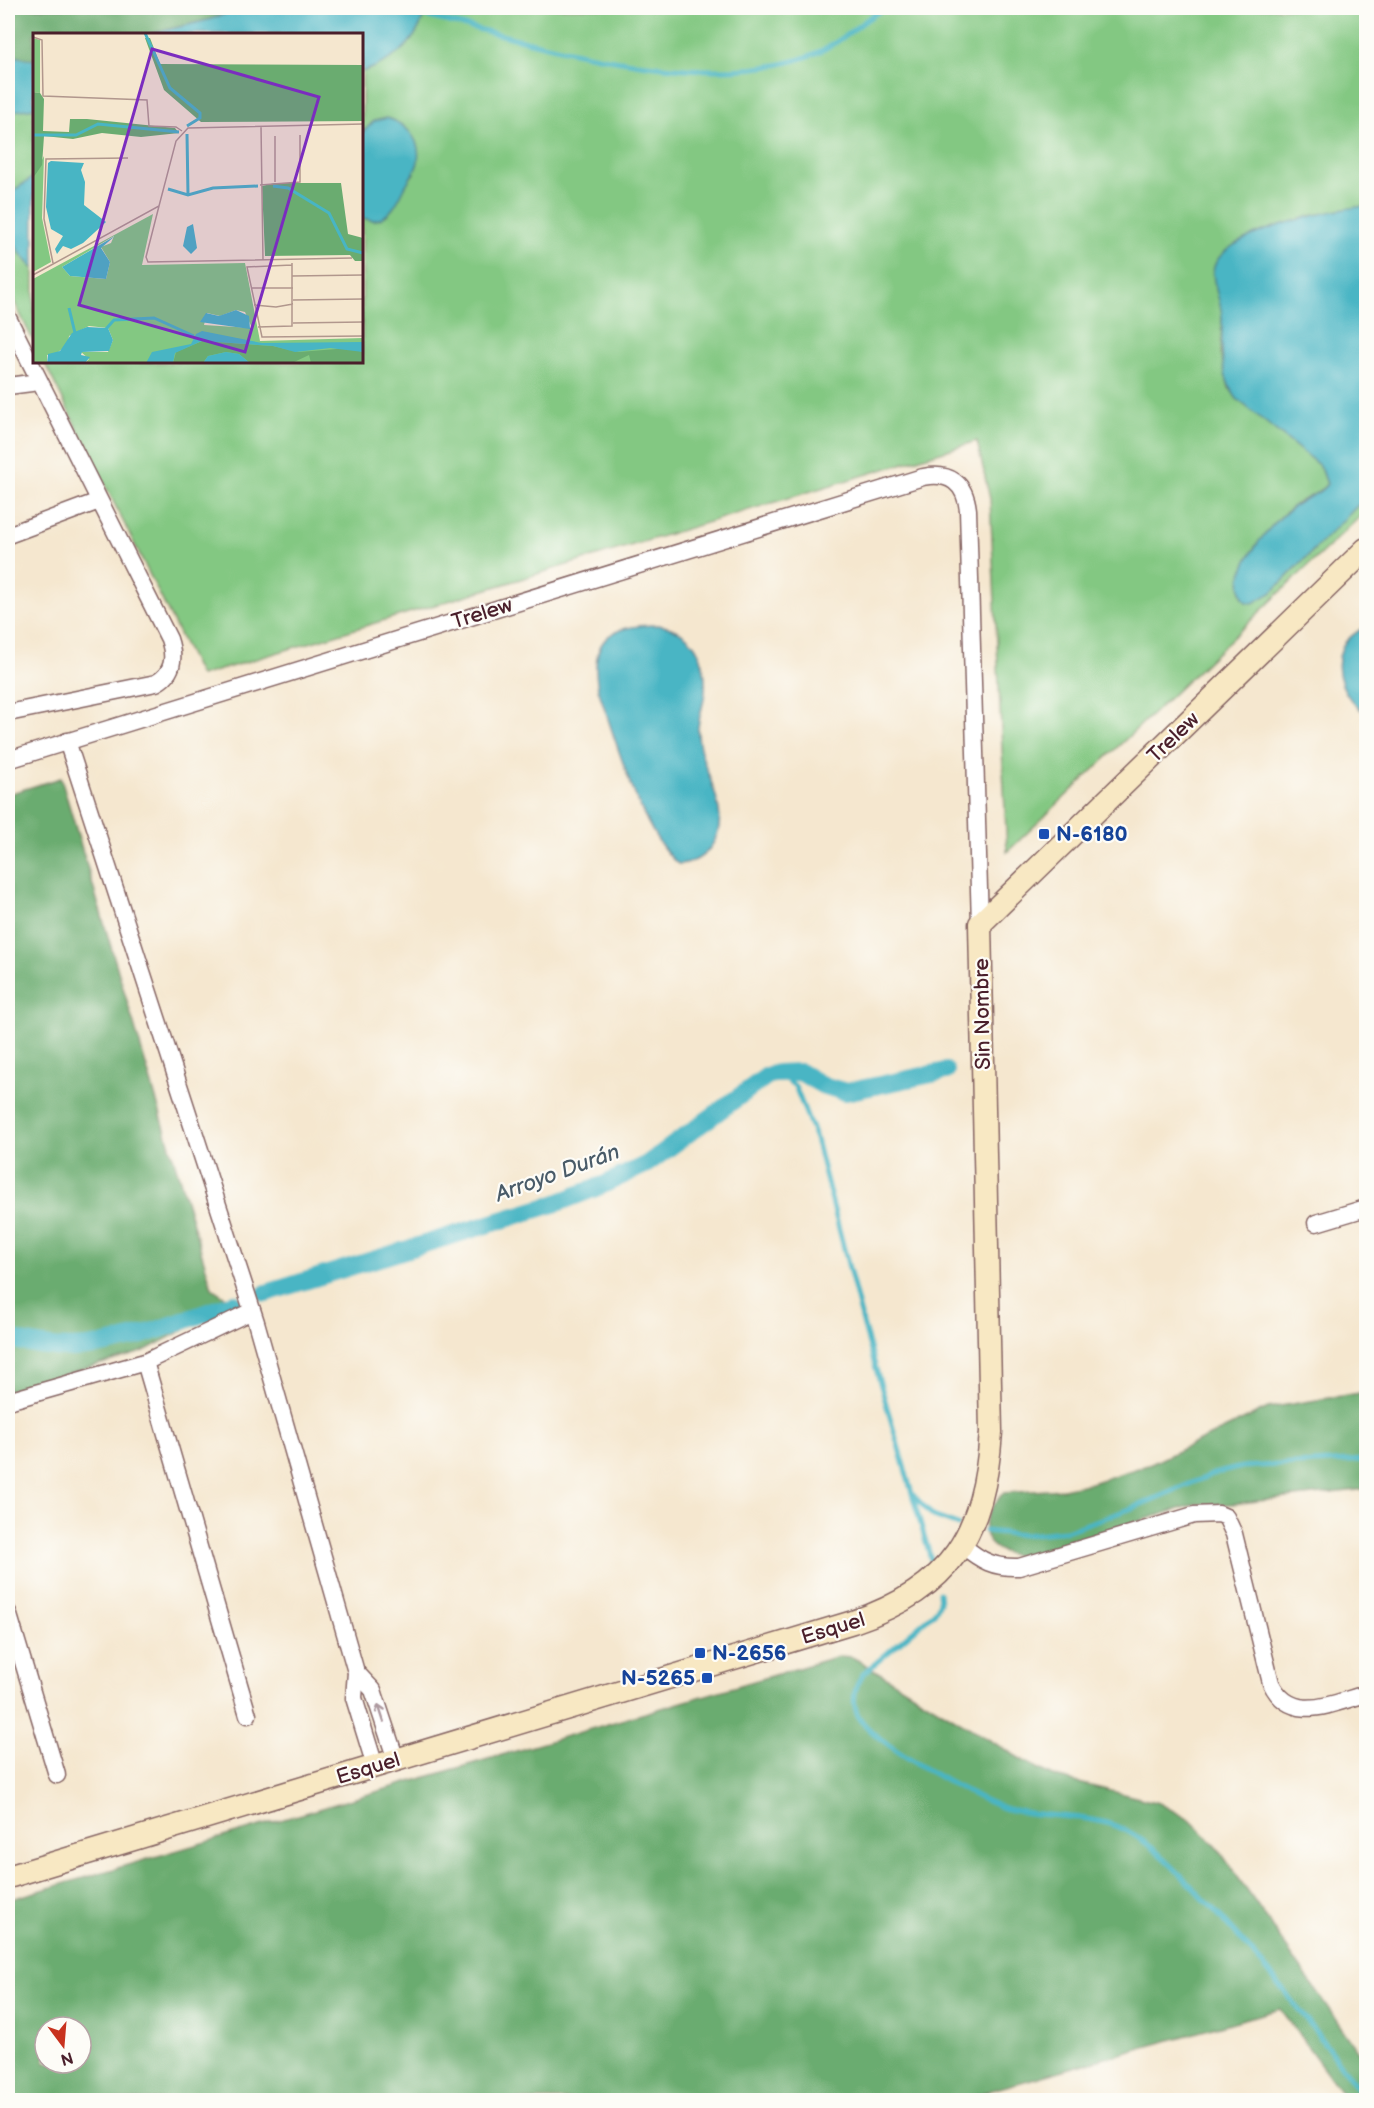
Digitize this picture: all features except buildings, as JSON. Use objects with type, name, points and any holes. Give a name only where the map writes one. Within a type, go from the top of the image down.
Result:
[{"type":"main road","name":"Trelew","points":[[980,924],[1366,549]]},
{"type":"main road","name":"Sin Nombre","points":[[962,1545],[974,1519],[983,1490],[991,1432],[980,924]]},
{"type":"main road","name":"Esquel","points":[[8,1877],[880,1613],[906,1601],[926,1586],[962,1545]]},
{"type":"street","points":[[8,318],[169,639],[173,656],[172,664],[163,679],[147,685],[8,713]]},
{"type":"street","points":[[8,386],[39,382]]},
{"type":"street","name":"Trelew","points":[[8,760],[923,477],[947,476],[956,481]]},
{"type":"street","name":"Sin Nombre","points":[[956,481],[963,489],[968,510],[980,924]]},
{"type":"street","points":[[8,535],[99,501]]},
{"type":"street","points":[[68,741],[252,1311],[356,1672],[354,1698],[385,1763]]},
{"type":"street","points":[[1316,1222],[1366,1208]]},
{"type":"street","points":[[8,1401],[145,1362],[252,1311]]},
{"type":"street","points":[[145,1362],[248,1715]]},
{"type":"street","points":[[962,1545],[988,1564],[1002,1568],[1019,1567],[1163,1522],[1194,1515],[1220,1514],[1226,1517],[1234,1534],[1271,1683],[1277,1695],[1300,1709],[1316,1708],[1366,1694]]},
{"type":"street","points":[[8,1612],[57,1775]]},
{"type":"green space","points":[[8,8],[1366,8],[1366,206],[1310,216],[1253,236],[1233,247],[1216,287],[1222,310],[1221,355],[1229,388],[1321,467],[1327,484],[1320,491],[1300,501],[1287,511],[1266,534],[1255,551],[1241,583],[1241,591],[1246,602],[1271,593],[1366,497],[1366,511],[1007,852],[990,499],[977,441],[200,676],[44,363],[363,363],[363,218],[376,220],[414,173],[365,130],[363,132],[363,33],[33,33],[33,178],[14,190],[8,200]]},
{"type":"green space","points":[[8,8],[243,8],[208,20],[154,33],[33,33],[33,60],[8,55]]},
{"type":"green space","points":[[8,232],[20,253],[33,268],[33,341],[8,289]]},
{"type":"green space","points":[[61,778],[212,1288],[234,1303],[142,1352],[8,1391],[8,794]]},
{"type":"green space","points":[[1366,1392],[1366,1489],[1232,1504],[1196,1504],[1027,1555],[1002,1551],[989,1542],[986,1535],[988,1514],[1003,1493],[1063,1489],[1091,1483],[1151,1464],[1268,1408]]},
{"type":"green space","points":[[839,1656],[852,1657],[863,1663],[1024,1761],[1055,1777],[1159,1803],[1190,1820],[1217,1847],[1366,2063],[1366,2100],[1347,2100],[1280,2009],[957,2100],[8,2100],[8,1900]]},
{"type":"water","points":[[243,8],[426,8],[411,41],[394,56],[363,72],[363,33],[154,33],[208,20]]},
{"type":"water","points":[[8,55],[33,60],[33,108],[8,112]]},
{"type":"water","points":[[387,118],[406,128],[418,146],[419,154],[414,172],[394,207],[386,216],[372,220],[363,218],[363,132],[374,121]]},
{"type":"water","points":[[33,178],[33,268],[20,253],[8,232],[8,200],[14,190]]},
{"type":"water","points":[[1366,206],[1366,497],[1271,593],[1253,603],[1246,602],[1241,590],[1241,577],[1246,562],[1255,548],[1287,511],[1320,491],[1327,484],[1321,467],[1237,399],[1231,390],[1224,371],[1222,314],[1214,279],[1214,267],[1222,254],[1237,243],[1258,233],[1306,217]]},
{"type":"water","points":[[658,625],[670,628],[689,639],[696,647],[704,667],[705,692],[698,733],[720,820],[717,834],[710,848],[700,858],[688,863],[678,864],[664,849],[640,807],[598,689],[597,658],[606,638],[627,628]]},
{"type":"water","points":[[1366,625],[1366,713],[1346,693],[1338,666],[1344,643]]},
{"type":"waterway","points":[[417,17],[424,16],[565,50],[617,60],[668,68],[718,70],[766,67],[809,56],[831,46],[885,8]]},
{"type":"waterway","name":"Arroyo Durán","points":[[266,1293],[557,1203],[603,1185],[647,1164],[767,1076],[800,1072],[822,1085],[846,1092],[946,1071]]},
{"type":"waterway","points":[[777,1073],[795,1086],[816,1139],[864,1327],[932,1563]]},
{"type":"waterway","name":"Arroyo Durán","points":[[8,1338],[31,1344],[72,1348],[112,1343],[234,1303]]},
{"type":"waterway","points":[[985,1531],[1024,1535],[1066,1531],[1130,1509],[1213,1474],[1242,1467],[1366,1460]]},
{"type":"waterway","points":[[913,1495],[933,1516],[958,1525]]},
{"type":"waterway","points":[[939,1593],[940,1602],[935,1612],[863,1674],[857,1684],[855,1695],[855,1706],[859,1717],[884,1741],[903,1755],[948,1782],[989,1802],[1019,1812],[1083,1818],[1114,1825],[1149,1845],[1223,1919],[1266,1969],[1366,2100]]},
{"type":"place","name":"N-6180","points":[[1044,834]]},
{"type":"place","name":"N-2656","points":[[700,1653]]},
{"type":"place","name":"N-5265","points":[[707,1678]]}]
